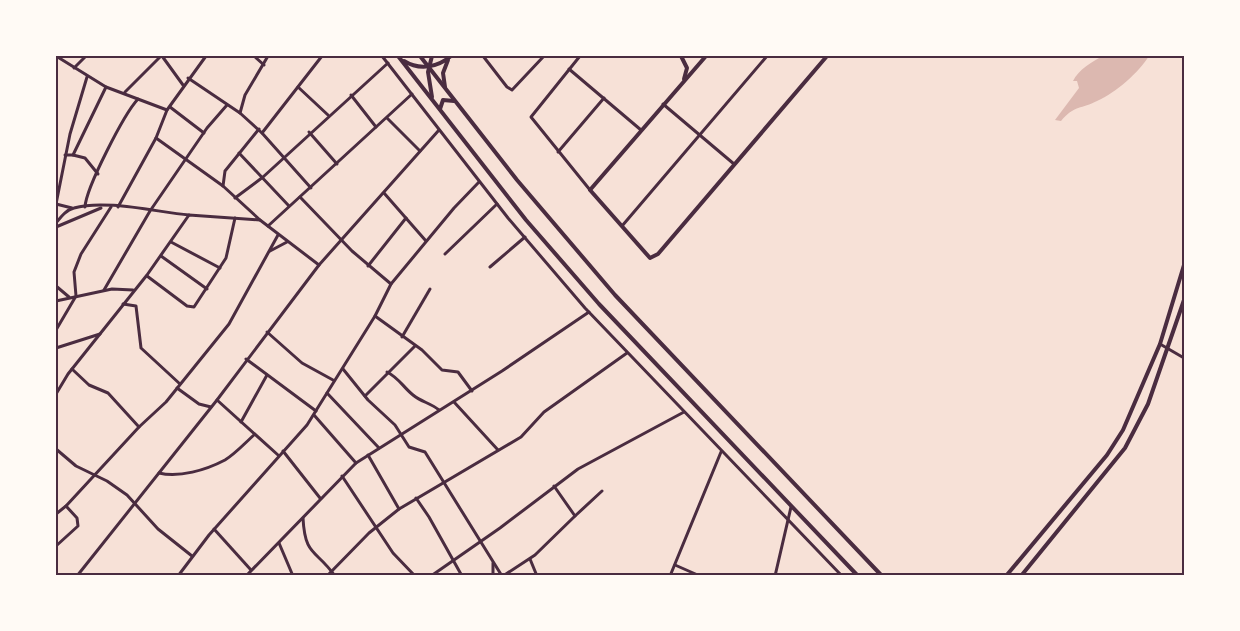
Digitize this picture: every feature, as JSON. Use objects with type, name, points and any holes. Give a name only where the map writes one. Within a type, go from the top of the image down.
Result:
[{"type":"street","points":[[74,68],[86,56]]},
{"type":"street","points":[[125,92],[161,56],[183,85]]},
{"type":"street","points":[[118,207],[156,138],[169,106],[201,57],[206,56]]},
{"type":"street","points":[[254,56],[264,65]]},
{"type":"street","points":[[240,113],[245,95],[268,56]]},
{"type":"street","points":[[262,133],[322,56]]},
{"type":"street","points":[[382,56],[479,182],[589,312],[842,576]]},
{"type":"street","points":[[420,56],[455,102],[615,295],[882,576]]},
{"type":"street","points":[[432,56],[429,67],[429,90],[441,113]]},
{"type":"street","points":[[400,57],[414,66],[429,67],[451,56]]},
{"type":"street","points":[[448,93],[443,73],[451,56]]},
{"type":"street","points":[[483,56],[507,87],[512,90],[544,56]]},
{"type":"street","points":[[580,56],[531,114],[532,119],[646,255],[654,257],[824,56]]},
{"type":"street","points":[[681,83],[686,74],[687,64],[684,56]]},
{"type":"street","points":[[700,64],[701,56]]},
{"type":"street","points":[[590,190],[706,56]]},
{"type":"street","points":[[622,226],[767,56]]},
{"type":"street","points":[[400,57],[441,113],[526,220],[591,296],[858,576]]},
{"type":"street","points":[[56,58],[106,87],[125,92],[167,110]]},
{"type":"street","points":[[235,198],[263,177],[309,132],[388,63]]},
{"type":"street","points":[[687,64],[691,67],[700,64]]},
{"type":"street","points":[[569,69],[641,130]]},
{"type":"street","points":[[87,77],[65,155],[56,204],[74,208],[118,207],[260,220]]},
{"type":"street","points":[[188,78],[240,113],[259,129],[311,188]]},
{"type":"street","points":[[73,155],[106,87]]},
{"type":"street","points":[[298,87],[328,115]]},
{"type":"street","points":[[268,226],[412,94]]},
{"type":"street","points":[[351,95],[376,127]]},
{"type":"street","points":[[558,152],[604,98]]},
{"type":"street","points":[[85,207],[125,118],[138,99]]},
{"type":"street","points":[[441,113],[439,108],[443,100],[448,99],[455,102]]},
{"type":"street","points":[[663,104],[734,164]]},
{"type":"street","points":[[104,290],[150,211],[204,133],[227,105]]},
{"type":"street","points":[[169,106],[204,133]]},
{"type":"street","points":[[387,118],[420,151]]},
{"type":"street","points":[[223,186],[225,171],[259,129]]},
{"type":"street","points":[[77,576],[217,400],[319,266],[439,129]]},
{"type":"street","points":[[309,132],[337,164]]},
{"type":"street","points":[[156,138],[223,186],[260,220],[319,266]]},
{"type":"street","points":[[239,153],[289,207]]},
{"type":"street","points":[[65,155],[85,158],[98,174]]},
{"type":"street","points":[[178,576],[214,529],[315,413],[375,316],[391,284],[479,182]]},
{"type":"street","points":[[384,193],[427,241]]},
{"type":"street","points":[[300,196],[368,266],[391,284]]},
{"type":"street","points":[[445,254],[497,204]]},
{"type":"street","points":[[56,227],[104,207]]},
{"type":"street","points":[[56,330],[76,296],[74,272],[87,244],[111,207]]},
{"type":"street","points":[[56,222],[74,208]]},
{"type":"street","points":[[56,391],[147,275],[189,215]]},
{"type":"street","points":[[147,275],[191,307],[197,305],[220,268],[235,218]]},
{"type":"street","points":[[368,266],[406,218]]},
{"type":"street","points":[[56,514],[178,386],[232,321],[278,234]]},
{"type":"street","points":[[490,267],[525,237]]},
{"type":"street","points":[[171,242],[220,268]]},
{"type":"street","points":[[269,252],[287,242]]},
{"type":"street","points":[[161,256],[207,289]]},
{"type":"street","points":[[1006,576],[1116,443],[1139,398],[1160,344],[1185,265]]},
{"type":"street","points":[[56,285],[69,297]]},
{"type":"street","points":[[402,337],[430,288]]},
{"type":"street","points":[[56,301],[104,290],[135,289]]},
{"type":"street","points":[[1021,576],[1125,448],[1148,404],[1185,300]]},
{"type":"street","points":[[123,304],[134,304],[137,308],[141,348],[199,404],[211,407]]},
{"type":"street","points":[[246,576],[356,463],[472,391],[589,312]]},
{"type":"street","points":[[375,316],[442,370],[459,372],[472,391]]},
{"type":"street","points":[[267,332],[302,363],[334,381]]},
{"type":"street","points":[[56,348],[102,333]]},
{"type":"street","points":[[1160,344],[1185,358]]},
{"type":"street","points":[[365,396],[415,346]]},
{"type":"street","points":[[327,576],[375,527],[399,509],[527,432],[544,412],[627,353]]},
{"type":"street","points":[[246,359],[315,413],[356,463]]},
{"type":"street","points":[[72,369],[89,385],[108,393],[139,427]]},
{"type":"street","points":[[343,369],[402,435],[409,447],[425,452],[503,576],[530,559],[602,491]]},
{"type":"street","points":[[387,372],[401,381],[415,397],[426,400],[439,411]]},
{"type":"street","points":[[241,422],[267,375]]},
{"type":"street","points":[[327,393],[379,448]]},
{"type":"street","points":[[217,400],[278,456]]},
{"type":"street","points":[[454,402],[498,450]]},
{"type":"street","points":[[431,575],[578,469],[684,412]]},
{"type":"street","points":[[159,473],[178,475],[214,465],[226,460],[254,435]]},
{"type":"street","points":[[56,449],[93,475],[107,481],[134,502],[158,529],[192,556]]},
{"type":"street","points":[[283,451],[320,498]]},
{"type":"street","points":[[670,576],[721,452]]},
{"type":"street","points":[[368,455],[399,509]]},
{"type":"street","points":[[342,476],[393,553],[415,576]]},
{"type":"street","points":[[554,486],[574,516]]},
{"type":"street","points":[[416,498],[462,576]]},
{"type":"street","points":[[56,546],[78,526],[77,518],[66,506]]},
{"type":"street","points":[[775,576],[791,507]]},
{"type":"street","points":[[303,518],[309,548],[336,576]]},
{"type":"street","points":[[214,529],[252,570]]},
{"type":"street","points":[[279,543],[293,576]]},
{"type":"street","points":[[458,568],[460,555]]},
{"type":"street","points":[[530,559],[537,576]]},
{"type":"street","points":[[493,562],[493,576]]},
{"type":"street","points":[[675,565],[699,575]]},
{"type":"shaded area","points":[[1103,56],[1149,56],[1133,75],[1112,93],[1074,110],[1061,121],[1055,120],[1079,88],[1077,81],[1073,81],[1078,73]]}]
